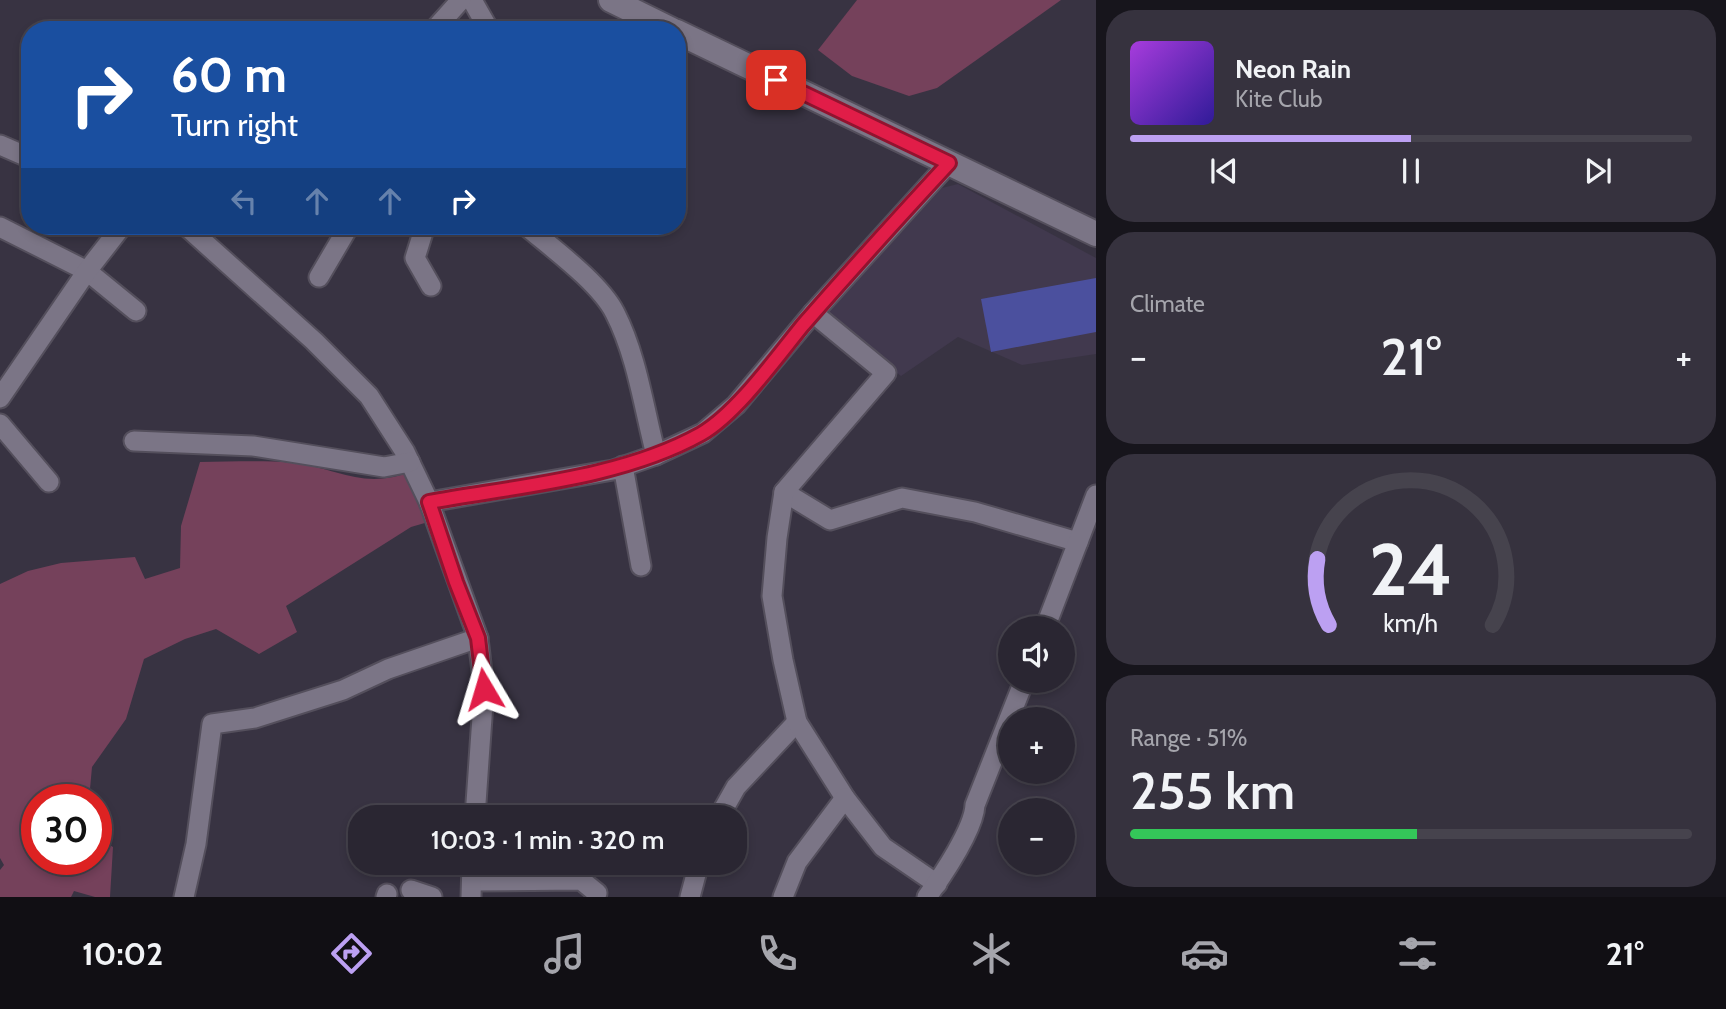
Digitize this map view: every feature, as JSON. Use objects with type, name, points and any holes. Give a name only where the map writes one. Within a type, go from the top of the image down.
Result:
[{"type":"street","points":[[442,21],[461,0]]},
{"type":"street","points":[[472,0],[484,21]]},
{"type":"street","points":[[611,0],[654,21]]},
{"type":"street","points":[[686,36],[1096,234]]},
{"type":"street","points":[[0,145],[21,154]]},
{"type":"street","points":[[429,502],[623,466],[656,455],[703,433],[736,405],[813,313],[949,163]]},
{"type":"street","points":[[0,227],[87,271],[136,312]]},
{"type":"street","points":[[0,398],[87,271],[115,235]]},
{"type":"street","points":[[196,235],[304,332],[369,396],[410,462],[429,502],[478,638],[484,689],[476,805]]},
{"type":"street","points":[[319,277],[344,235]]},
{"type":"street","points":[[422,235],[415,258],[431,286]]},
{"type":"street","points":[[536,235],[591,284],[614,312],[629,349],[656,455]]},
{"type":"street","points":[[813,313],[886,373],[784,492],[772,596],[783,660],[797,723],[845,798],[883,847],[932,890],[975,813],[975,805],[1019,693]]},
{"type":"street","points":[[0,424],[49,482]]},
{"type":"street","points":[[135,441],[253,446],[384,467],[410,462]]},
{"type":"street","points":[[623,466],[641,566]]},
{"type":"street","points":[[784,492],[830,520],[902,498],[975,512],[1078,542]]},
{"type":"street","points":[[1050,616],[1096,495]]},
{"type":"street","points":[[184,897],[196,844],[212,724],[255,718],[343,690],[388,669],[478,638]]},
{"type":"street","points":[[726,805],[736,787],[797,723]]},
{"type":"street","points":[[783,897],[797,862],[845,798]]},
{"type":"street","points":[[690,897],[696,875]]},
{"type":"street","points":[[472,880],[581,880],[597,893]]},
{"type":"street","points":[[411,890],[432,897]]},
{"type":"shaded area","points":[[857,0],[1061,0],[937,88],[909,96],[852,76],[818,50]]},
{"type":"shaded area","points":[[958,184],[1096,258],[1096,354],[1022,365],[958,337],[901,376],[826,315],[942,188]]},
{"type":"shaded area","points":[[200,462],[293,463],[367,479],[397,476],[415,470],[435,520],[411,527],[286,606],[297,632],[259,654],[216,629],[185,639],[144,659],[126,719],[92,767],[90,784],[21,784],[21,875],[111,875],[110,897],[95,897],[74,891],[71,897],[0,897],[0,870],[4,865],[0,858],[0,584],[28,571],[61,563],[135,557],[145,579],[180,568],[181,526]]},
{"type":"building","points":[[1096,278],[1096,332],[991,352],[981,299]]},
{"type":"route","points":[[484,689],[478,638],[429,502],[613,470],[656,455],[703,433],[736,405],[813,313],[949,163],[776,80]]}]
